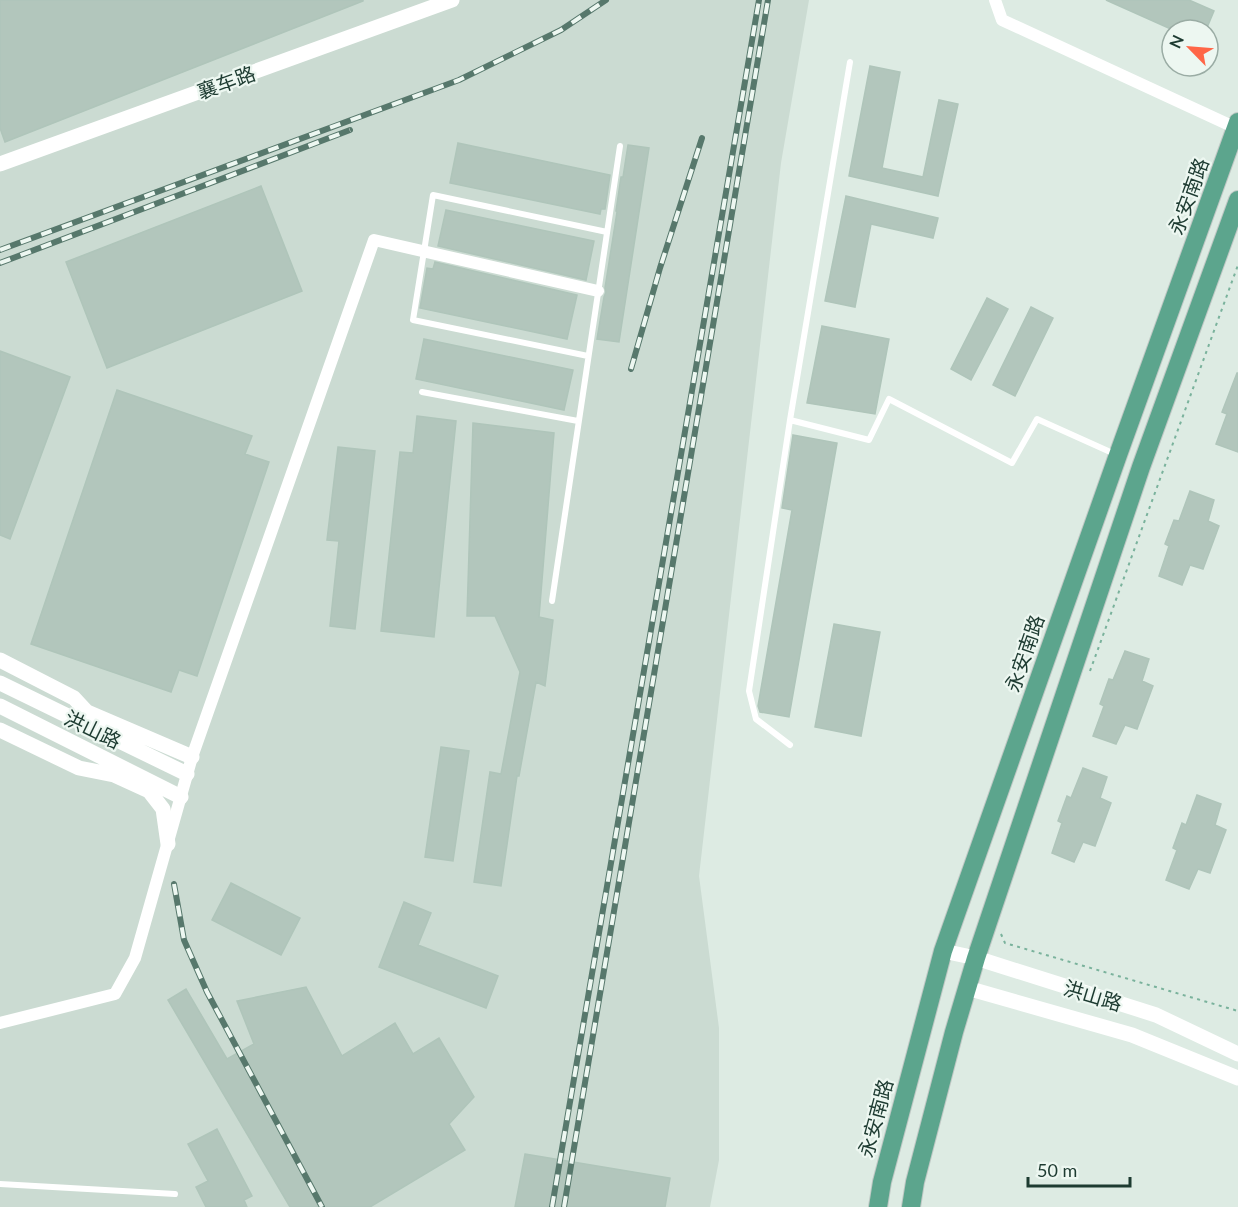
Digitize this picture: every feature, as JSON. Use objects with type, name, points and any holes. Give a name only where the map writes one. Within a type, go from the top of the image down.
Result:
[{"type":"main road","name":"永安南路","points":[[878,1207],[885,1172],[943,951],[1118,455],[1236,132]]},
{"type":"main road","points":[[911,1207],[915,1182],[954,1032],[976,958],[1141,466],[1238,200]]},
{"type":"street","name":"襄车路","points":[[0,164],[452,0]]},
{"type":"street","points":[[994,0],[1002,20],[1236,132]]},
{"type":"street","points":[[0,1023],[115,994],[135,958],[192,757],[374,240],[598,291]]},
{"type":"street","points":[[0,660],[74,698],[87,712],[192,757]]},
{"type":"street","name":"洪山路","points":[[0,684],[187,774]]},
{"type":"street","name":"洪山路","points":[[0,706],[181,798]]},
{"type":"street","points":[[0,730],[80,768],[114,775],[149,791],[163,809],[168,844]]},
{"type":"street","name":"洪山路","points":[[943,951],[976,958],[1156,1015],[1238,1054]]},
{"type":"street","name":"洪山路","points":[[967,988],[1132,1035],[1238,1078]]},
{"type":"lane","points":[[790,746],[756,719],[749,691],[790,420],[850,62]]},
{"type":"lane","points":[[552,601],[620,146]]},
{"type":"lane","points":[[588,356],[413,320],[423,251],[433,195],[607,232]]},
{"type":"lane","points":[[422,392],[578,422]]},
{"type":"lane","points":[[790,420],[869,440],[889,399],[1012,463],[1037,419],[1118,455]]},
{"type":"lane","points":[[0,1184],[176,1194]]},
{"type":"path","points":[[1088,680],[1238,265]]},
{"type":"path","points":[[989,923],[998,926],[1005,943],[1238,1011]]},
{"type":"shaded area","points":[[0,0],[809,0],[781,163],[699,876],[719,1028],[719,1160],[710,1207],[0,1207]]},
{"type":"building","points":[[0,0],[363,1],[5,142],[0,128]]},
{"type":"building","points":[[1106,0],[1189,0],[1214,11],[1211,18],[1160,18],[1160,24]]},
{"type":"building","points":[[870,66],[900,72],[882,168],[923,177],[939,100],[958,104],[938,196],[849,176]]},
{"type":"building","points":[[458,143],[610,175],[605,209],[601,209],[600,214],[450,183]]},
{"type":"building","points":[[628,145],[649,148],[619,342],[597,339],[606,292],[621,177],[623,177]]},
{"type":"building","points":[[261,186],[302,291],[107,368],[66,262]]},
{"type":"building","points":[[846,196],[938,218],[933,238],[871,224],[855,307],[825,301]]},
{"type":"building","points":[[446,210],[594,241],[586,280],[438,246]]},
{"type":"building","points":[[435,262],[577,295],[567,339],[420,308],[427,268],[433,269]]},
{"type":"building","points":[[987,298],[1008,309],[971,380],[951,369]]},
{"type":"building","points":[[1031,307],[1053,318],[1015,396],[993,385]]},
{"type":"building","points":[[822,326],[889,339],[875,414],[807,403]]},
{"type":"building","points":[[424,339],[573,370],[564,410],[416,379]]},
{"type":"building","points":[[0,351],[70,377],[10,539],[0,535]]},
{"type":"building","points":[[1237,373],[1238,452],[1216,444],[1227,414],[1222,412]]},
{"type":"building","points":[[117,390],[252,436],[245,454],[269,462],[197,676],[179,670],[171,692],[31,644]]},
{"type":"building","points":[[417,416],[456,421],[434,637],[381,631],[400,452],[413,453]]},
{"type":"building","points":[[473,423],[554,433],[539,617],[553,620],[545,686],[536,682],[519,776],[517,776],[501,886],[474,882],[490,772],[501,774],[520,672],[495,616],[467,616]]},
{"type":"building","points":[[793,435],[837,443],[789,717],[760,712],[758,706],[792,510],[782,508]]},
{"type":"building","points":[[338,447],[375,451],[355,629],[330,626],[339,541],[327,540]]},
{"type":"building","points":[[1190,491],[1214,500],[1208,521],[1219,526],[1203,569],[1190,565],[1182,585],[1159,576],[1169,546],[1165,544],[1174,520],[1179,521]]},
{"type":"building","points":[[834,624],[880,632],[861,736],[815,727]]},
{"type":"building","points":[[1125,651],[1149,659],[1142,681],[1153,686],[1137,729],[1125,725],[1116,744],[1093,736],[1104,706],[1100,704],[1109,679],[1113,680]]},
{"type":"building","points":[[441,747],[469,751],[453,861],[425,857]]},
{"type":"building","points":[[1083,768],[1107,777],[1100,798],[1111,803],[1095,846],[1083,842],[1074,862],[1052,853],[1062,823],[1058,821],[1067,796],[1071,798]]},
{"type":"building","points":[[1197,795],[1221,804],[1215,825],[1226,830],[1210,873],[1198,869],[1189,889],[1166,880],[1177,850],[1173,848],[1182,823],[1186,825]]},
{"type":"building","points":[[231,883],[300,918],[281,955],[212,920]]},
{"type":"building","points":[[404,902],[431,913],[418,945],[498,976],[486,1008],[379,967]]},
{"type":"building","points":[[306,987],[342,1056],[395,1023],[413,1054],[439,1038],[474,1097],[449,1124],[465,1150],[370,1207],[290,1207],[168,1000],[186,989],[227,1059],[254,1044],[237,1001]]},
{"type":"building","points":[[217,1129],[252,1196],[244,1200],[247,1207],[206,1207],[196,1187],[208,1181],[188,1144]]},
{"type":"building","points":[[525,1154],[670,1178],[665,1207],[515,1207]]},
{"type":"railway","points":[[0,250],[459,80],[561,30],[606,0]]},
{"type":"railway","points":[[552,1207],[759,0]]},
{"type":"railway","points":[[564,1207],[768,0]]},
{"type":"railway","points":[[0,263],[350,130]]},
{"type":"railway","points":[[631,369],[660,268],[702,138]]},
{"type":"railway","points":[[174,884],[184,940],[207,992],[322,1207]]}]
